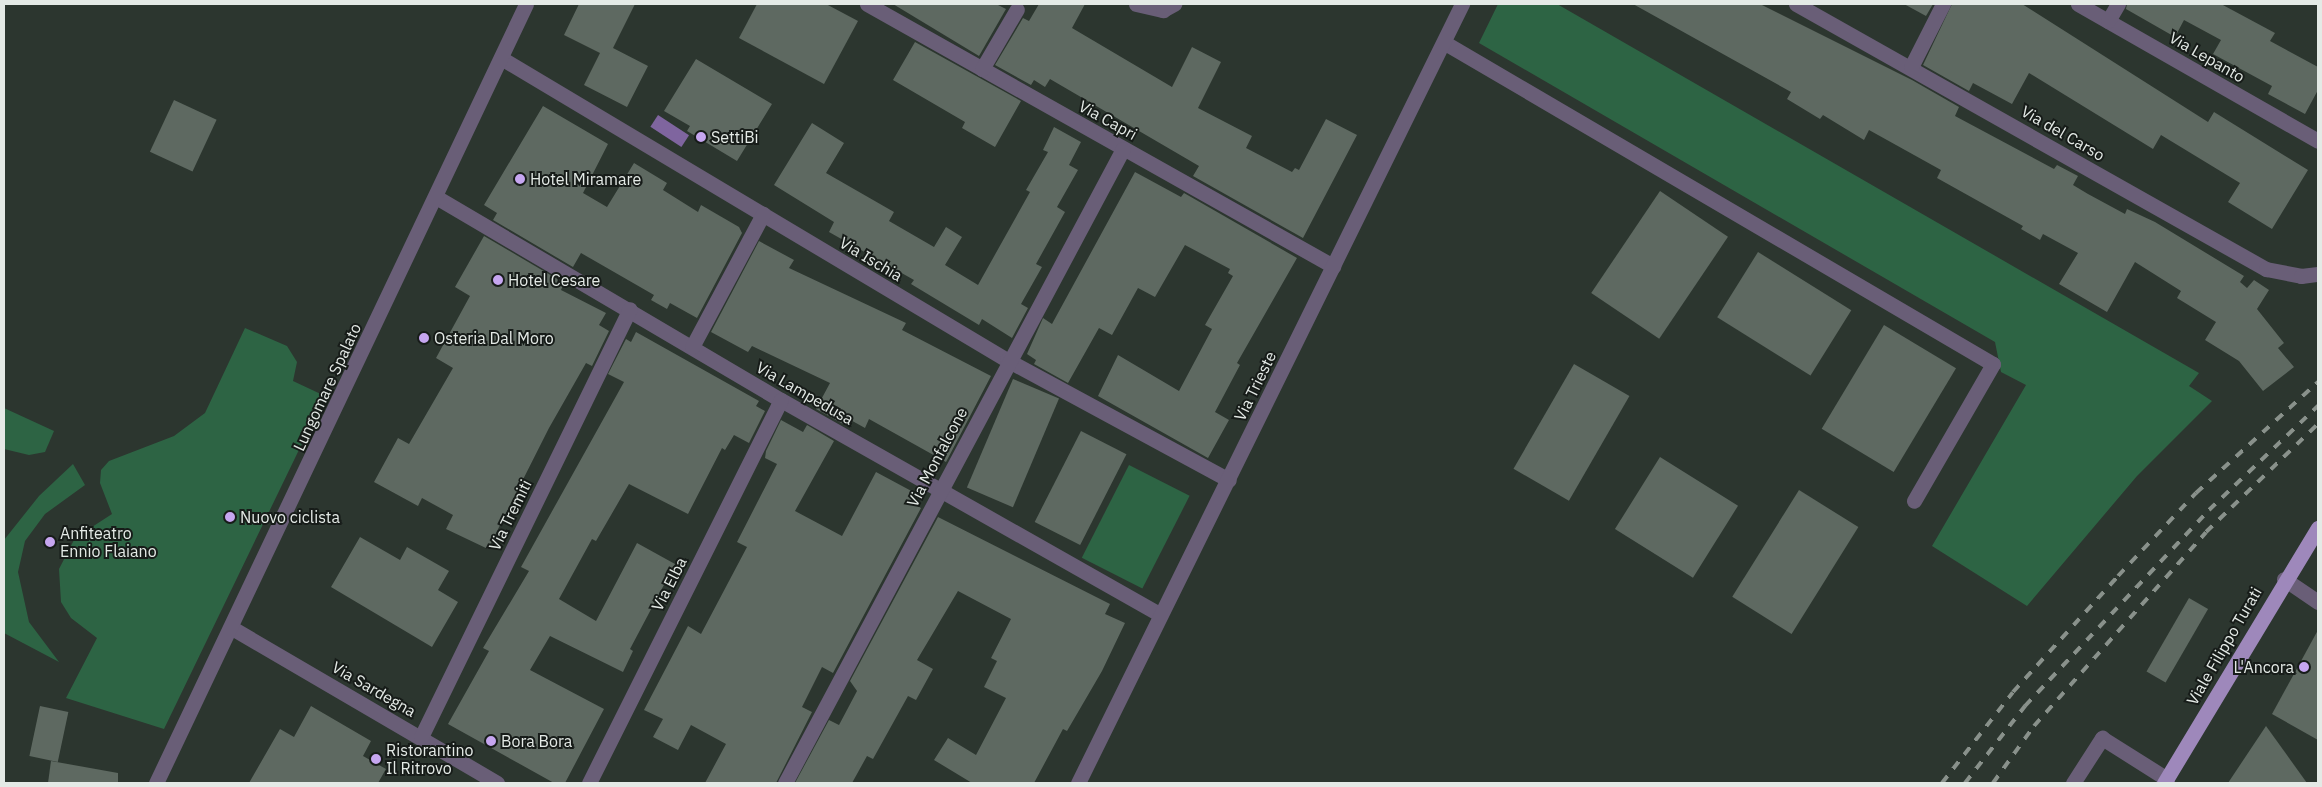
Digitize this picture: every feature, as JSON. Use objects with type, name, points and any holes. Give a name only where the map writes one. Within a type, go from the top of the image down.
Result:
[{"type":"main road","name":"Viale Filippo Turati","points":[[2166,781],[2284,579],[2318,528]]},
{"type":"street","name":"Lungomare Spalato","points":[[156,783],[232,628],[526,4]]},
{"type":"street","name":"Via Capri","points":[[867,4],[889,9],[982,69],[1334,266]]},
{"type":"street","points":[[1136,4],[1163,10],[1174,4]]},
{"type":"street","name":"Via Trieste","points":[[1078,783],[1160,614],[1229,480],[1445,43],[1462,4]]},
{"type":"street","name":"Via del Carso","points":[[1796,4],[1911,67],[2266,269],[2301,276],[2318,274]]},
{"type":"street","points":[[1911,67],[1943,4]]},
{"type":"street","name":"Via Lepanto","points":[[2078,4],[2318,141]]},
{"type":"street","points":[[2108,21],[2118,4]]},
{"type":"street","points":[[982,69],[1017,8]]},
{"type":"street","points":[[1445,43],[1993,364],[1914,501]]},
{"type":"street","name":"Via Ischia","points":[[500,58],[1007,360],[1229,480]]},
{"type":"street","name":"Via Monfalcone","points":[[785,783],[1007,360],[1123,149]]},
{"type":"street","name":"Via Lampedusa","points":[[436,197],[630,309],[780,400],[1160,614]]},
{"type":"street","points":[[692,346],[763,214]]},
{"type":"street","name":"Via Tremiti","points":[[421,737],[630,309]]},
{"type":"street","name":"Via Elba","points":[[589,783],[780,400]]},
{"type":"street","points":[[2284,579],[2318,602]]},
{"type":"street","name":"Via Sardegna","points":[[232,628],[497,783]]},
{"type":"street","points":[[2073,783],[2102,738],[2166,781]]},
{"type":"green space","points":[[1498,4],[1557,4],[2199,373],[2189,386],[2212,401],[2137,476],[2027,606],[1932,546],[2026,385],[2001,372],[1995,342],[1479,43]]},
{"type":"green space","points":[[245,328],[287,346],[297,362],[293,381],[325,396],[164,729],[66,698],[97,638],[71,618],[61,602],[59,569],[75,538],[112,514],[100,483],[101,470],[109,461],[174,436],[205,413]]},
{"type":"green space","points":[[4,408],[54,431],[45,452],[29,455],[4,449]]},
{"type":"green space","points":[[73,464],[85,485],[45,514],[25,541],[18,572],[29,622],[59,662],[4,633],[4,540],[39,496]]},
{"type":"green space","points":[[1129,465],[1190,496],[1142,589],[1082,558]]},
{"type":"shaded area","points":[[658,115],[689,135],[681,147],[650,127]]},
{"type":"building","points":[[579,4],[635,4],[613,48],[648,66],[627,107],[584,85],[600,53],[564,35]]},
{"type":"building","points":[[757,4],[826,4],[858,21],[824,84],[739,38]]},
{"type":"building","points":[[893,4],[996,4],[1006,9],[979,56]]},
{"type":"building","points":[[1039,4],[1085,4],[1072,28],[1172,87],[1192,47],[1221,62],[1198,108],[1252,136],[1246,148],[1292,172],[1295,168],[1299,170],[1326,119],[1357,135],[1303,238],[1193,176],[1199,166],[1050,79],[1045,87],[1034,80],[1031,85],[995,65],[1023,18],[1029,21]]},
{"type":"building","points":[[1633,4],[1760,4],[1912,80],[1959,107],[1955,116],[2054,169],[2057,165],[2078,176],[2073,185],[2125,214],[2127,209],[2155,222],[2244,276],[2240,282],[2247,288],[2254,280],[2269,290],[2257,309],[2284,343],[2278,348],[2294,367],[2263,391],[2239,361],[2205,340],[2216,322],[2177,298],[2181,291],[2135,262],[2107,312],[2059,284],[2078,253],[2043,234],[2040,240],[2021,229],[2023,226],[1937,178],[1941,170],[1869,130],[1864,140],[1823,115],[1820,119],[1787,99],[1791,92]]},
{"type":"building","points":[[1904,4],[1933,4],[1926,16]]},
{"type":"building","points":[[1952,4],[2022,4],[2208,122],[2214,112],[2308,170],[2272,229],[2228,202],[2240,183],[2161,135],[2153,149],[2029,73],[2012,104],[1973,83],[1969,91],[1923,65]]},
{"type":"building","points":[[2127,4],[2221,4],[2275,33],[2270,41],[2318,67],[2318,90],[2305,114],[2268,94],[2272,86],[2213,54],[2221,40],[2184,20],[2175,37],[2126,9]]},
{"type":"building","points":[[915,42],[1021,101],[995,147],[962,128],[965,122],[893,80]]},
{"type":"building","points":[[696,59],[772,104],[737,161],[687,131],[690,126],[664,111]]},
{"type":"building","points":[[174,100],[217,120],[193,172],[150,152]]},
{"type":"building","points":[[543,106],[608,144],[583,193],[607,207],[634,163],[667,183],[663,190],[698,212],[701,205],[739,227],[742,233],[697,318],[670,303],[667,309],[651,300],[654,295],[581,253],[573,267],[493,220],[497,213],[484,205]]},
{"type":"building","points":[[812,123],[844,143],[826,173],[894,212],[889,221],[934,247],[946,227],[962,237],[945,265],[978,285],[1030,192],[1026,190],[1048,152],[1043,150],[1054,127],[1081,142],[1069,165],[1078,170],[1057,207],[1065,212],[1036,264],[1042,267],[1021,304],[1028,308],[1012,338],[982,319],[979,325],[911,284],[914,280],[829,232],[834,222],[774,185]]},
{"type":"building","points":[[1135,172],[1181,197],[1184,193],[1297,258],[1237,363],[1240,365],[1215,412],[1229,420],[1208,458],[1098,396],[1118,355],[1179,391],[1212,329],[1205,325],[1233,276],[1228,273],[1230,269],[1185,245],[1155,297],[1138,288],[1112,335],[1099,328],[1068,383],[1034,364],[1036,360],[1027,354],[1043,318],[1052,324]]},
{"type":"building","points":[[1660,191],[1728,237],[1659,339],[1591,293]]},
{"type":"building","points":[[484,236],[564,283],[561,290],[606,313],[599,325],[609,331],[592,366],[586,363],[549,428],[488,549],[446,529],[453,515],[422,498],[418,506],[374,482],[398,438],[409,444],[453,368],[436,358],[470,296],[455,287]]},
{"type":"building","points":[[759,241],[794,260],[789,268],[906,323],[902,330],[991,376],[946,462],[869,419],[865,428],[847,418],[843,424],[816,409],[830,383],[752,346],[748,352],[711,332]]},
{"type":"building","points":[[1758,252],[1851,310],[1810,376],[1717,317]]},
{"type":"building","points":[[1884,325],[1956,368],[1894,472],[1822,429]]},
{"type":"building","points":[[636,332],[759,401],[756,406],[765,411],[749,443],[734,435],[725,450],[722,448],[688,514],[629,484],[596,541],[592,539],[559,599],[596,621],[637,543],[675,564],[630,649],[633,651],[623,672],[550,636],[530,670],[604,709],[565,783],[554,783],[448,724],[489,651],[483,648],[529,571],[521,567],[624,382],[608,374],[626,339],[631,342]]},
{"type":"building","points":[[1574,364],[1629,396],[1569,501],[1514,469]]},
{"type":"building","points":[[1013,379],[1059,399],[1013,507],[967,488]]},
{"type":"building","points":[[781,420],[803,432],[807,425],[834,441],[795,511],[842,536],[876,472],[917,494],[912,503],[921,508],[833,673],[822,667],[802,707],[812,712],[776,783],[705,783],[726,744],[691,725],[678,750],[653,737],[663,719],[644,710],[688,626],[701,634],[747,547],[737,542],[777,464],[765,458],[766,451]]},
{"type":"building","points":[[1081,431],[1126,454],[1080,545],[1035,522]]},
{"type":"building","points":[[1660,457],[1738,506],[1693,578],[1615,529]]},
{"type":"building","points":[[1799,490],[1858,527],[1792,634],[1732,597]]},
{"type":"building","points":[[938,517],[1110,604],[1105,614],[1125,623],[1102,671],[1067,731],[1063,729],[1034,783],[972,783],[934,760],[948,738],[976,755],[1006,698],[984,687],[997,661],[991,658],[1011,619],[958,591],[917,660],[933,669],[916,700],[908,696],[873,759],[867,756],[852,783],[795,783],[829,720],[839,725],[857,691],[850,681]]},
{"type":"building","points":[[360,537],[400,560],[407,547],[449,571],[438,590],[458,602],[432,647],[331,587]]},
{"type":"building","points":[[2189,598],[2208,609],[2166,683],[2146,672]]},
{"type":"building","points":[[2318,630],[2318,740],[2272,714]]},
{"type":"building","points":[[40,706],[68,712],[58,762],[29,756]]},
{"type":"building","points":[[311,706],[371,741],[363,756],[386,769],[378,783],[249,783],[280,729],[294,737]]},
{"type":"building","points":[[2266,726],[2307,783],[2228,783]]},
{"type":"building","points":[[51,761],[118,773],[118,783],[48,783]]},
{"type":"railway","points":[[1942,783],[2013,692],[2118,576],[2196,493],[2318,382]]},
{"type":"railway","points":[[1965,783],[2025,706],[2209,510],[2318,406]]},
{"type":"railway","points":[[1993,783],[2034,726],[2206,532],[2318,424]]},
{"type":"place","name":"SettiBi","points":[[701,137]]},
{"type":"place","name":"Hotel Miramare","points":[[520,179]]},
{"type":"place","name":"Hotel Cesare","points":[[498,280]]},
{"type":"place","name":"Osteria Dal Moro","points":[[424,338]]},
{"type":"place","name":"Nuovo ciclista","points":[[230,517]]},
{"type":"place","name":"Anfiteatro Ennio Flaiano","points":[[50,542]]},
{"type":"place","name":"L'Ancora","points":[[2304,667]]},
{"type":"place","name":"Bora Bora","points":[[491,741]]},
{"type":"place","name":"Ristorantino Il Ritrovo","points":[[376,759]]}]
